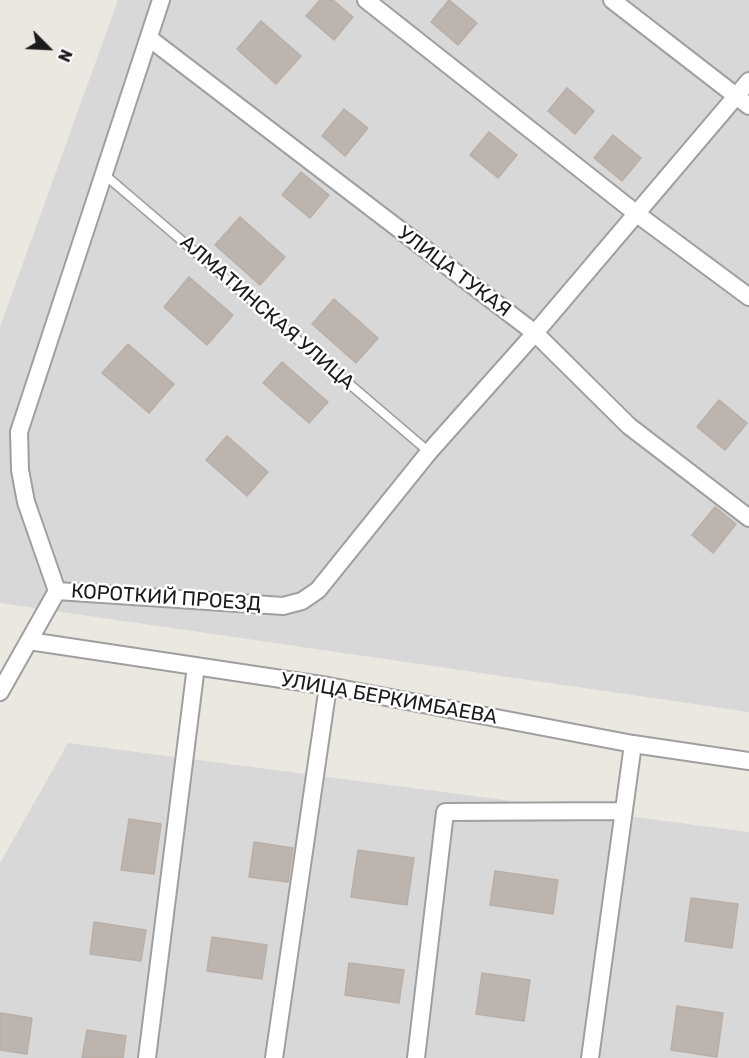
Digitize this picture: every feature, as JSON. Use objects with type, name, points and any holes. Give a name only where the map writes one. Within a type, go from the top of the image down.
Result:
[{"type":"street","points":[[57,591],[26,502],[20,470],[19,432],[105,175],[160,0]]},
{"type":"street","points":[[366,0],[637,214],[749,297]]},
{"type":"street","points":[[612,0],[743,101]]},
{"type":"street","name":"УЛИЦА ТУКАЯ","points":[[149,38],[535,333],[629,426],[749,519]]},
{"type":"street","points":[[429,452],[637,214],[743,101],[749,81]]},
{"type":"street","name":"КОРОТКИЙ ПРОЕЗД","points":[[0,692],[57,591],[283,606],[302,601],[318,590],[429,452]]},
{"type":"street","name":"УЛИЦА БЕРКИМБАЕВА","points":[[28,641],[328,687],[633,744],[749,761]]},
{"type":"street","points":[[147,1058],[196,666]]},
{"type":"street","points":[[274,1058],[328,687]]},
{"type":"street","points":[[590,1058],[633,744]]},
{"type":"street","points":[[416,1058],[445,812],[623,811]]},
{"type":"lane","name":"АЛМАТИНСКАЯ УЛИЦА","points":[[105,175],[429,452]]},
{"type":"shaded area","points":[[118,0],[749,0],[749,712],[0,603],[0,327]]},
{"type":"shaded area","points":[[68,743],[749,832],[749,1058],[0,1058],[0,863]]},
{"type":"building","points":[[320,0],[333,0],[353,17],[334,40],[306,16]]},
{"type":"building","points":[[449,0],[477,23],[458,45],[431,22]]},
{"type":"building","points":[[261,21],[301,56],[276,84],[237,49]]},
{"type":"building","points":[[567,88],[594,111],[575,134],[548,111]]},
{"type":"building","points":[[344,109],[368,128],[345,156],[322,136]]},
{"type":"building","points":[[489,132],[517,155],[498,178],[470,155]]},
{"type":"building","points":[[613,135],[641,158],[622,181],[594,158]]},
{"type":"building","points":[[301,172],[329,195],[310,218],[282,195]]},
{"type":"building","points":[[240,217],[285,257],[260,285],[215,245]]},
{"type":"building","points":[[189,277],[233,315],[207,345],[164,307]]},
{"type":"building","points":[[334,299],[378,338],[356,363],[312,324]]},
{"type":"building","points":[[128,344],[174,384],[149,413],[102,373]]},
{"type":"building","points":[[282,362],[328,402],[309,423],[263,383]]},
{"type":"building","points":[[719,400],[747,423],[725,450],[697,427]]},
{"type":"building","points":[[227,436],[268,472],[247,496],[206,460]]},
{"type":"building","points":[[715,507],[736,524],[713,553],[692,535]]},
{"type":"building","points":[[129,819],[161,824],[154,874],[121,870]]},
{"type":"building","points":[[254,842],[293,848],[288,882],[249,877]]},
{"type":"building","points":[[358,850],[414,858],[407,905],[351,897]]},
{"type":"building","points":[[495,871],[558,880],[553,914],[490,905]]},
{"type":"building","points":[[691,898],[738,904],[732,948],[685,941]]},
{"type":"building","points":[[94,922],[146,930],[141,961],[90,954]]},
{"type":"building","points":[[212,937],[267,945],[262,979],[207,971]]},
{"type":"building","points":[[349,963],[404,970],[399,1003],[345,995]]},
{"type":"building","points":[[482,973],[530,980],[524,1021],[476,1014]]},
{"type":"building","points":[[677,1006],[723,1013],[717,1057],[671,1050]]},
{"type":"building","points":[[0,1013],[32,1018],[27,1054],[0,1050]]},
{"type":"building","points":[[87,1030],[126,1036],[123,1058],[82,1058]]}]
